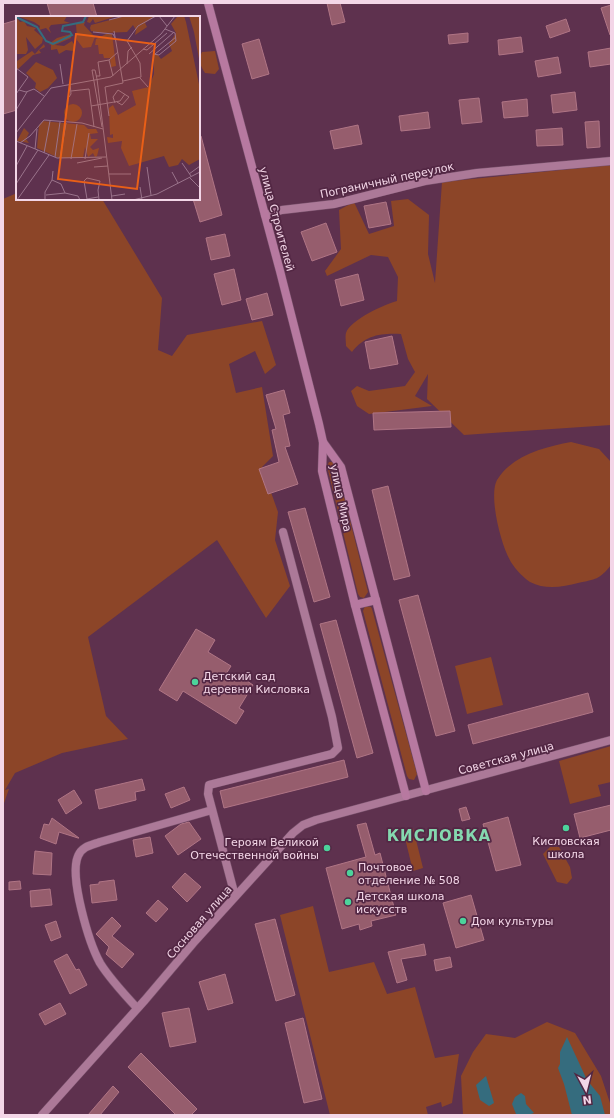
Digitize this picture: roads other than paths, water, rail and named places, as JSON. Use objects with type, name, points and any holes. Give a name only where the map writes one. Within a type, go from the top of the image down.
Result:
[{"type":"street","name":"улица Строителей","points":[[208,3],[265,215],[323,442]]},
{"type":"street","name":"Пограничный переулок","points":[[265,215],[282,210],[334,204],[432,180],[477,173],[611,161]]},
{"type":"street","name":"улица Мира","points":[[323,442],[341,467],[426,791]]},
{"type":"street","name":"улица Мира","points":[[323,442],[322,471],[354,605],[406,796]]},
{"type":"street","points":[[235,896],[208,794],[208,786],[332,754],[338,748],[332,716],[283,532]]},
{"type":"street","points":[[354,605],[376,600]]},
{"type":"street","name":"Советская улица","points":[[406,796],[611,740]]},
{"type":"street","name":"Сосновая улица","points":[[42,1115],[235,896],[303,825],[406,796]]},
{"type":"street","points":[[137,1008],[118,988],[100,962],[89,937],[79,896],[76,867],[78,856],[84,847],[154,825],[212,810]]},
{"type":"water","points":[[567,1037],[587,1080],[600,1096],[605,1115],[572,1115],[558,1068],[560,1064],[560,1052]]},
{"type":"water","points":[[486,1076],[494,1103],[489,1106],[480,1100],[476,1085]]},
{"type":"water","points":[[521,1093],[525,1096],[526,1104],[534,1113],[528,1115],[516,1114],[512,1104],[515,1097]]},
{"type":"place","name":"Детский сад деревни Кисловка","points":[[195,682]]},
{"type":"place","name":"Кисловская школа","points":[[566,828]]},
{"type":"place","name":"Героям Великой Отечественной войны","points":[[327,848]]},
{"type":"place","name":"Почтовое отделение № 508","points":[[350,873]]},
{"type":"place","name":"Детская школа искусств","points":[[348,902]]},
{"type":"place","name":"Дом культуры","points":[[463,921]]},
{"type":"district","name":"КИСЛОВКА","points":[[439,836]]}]
